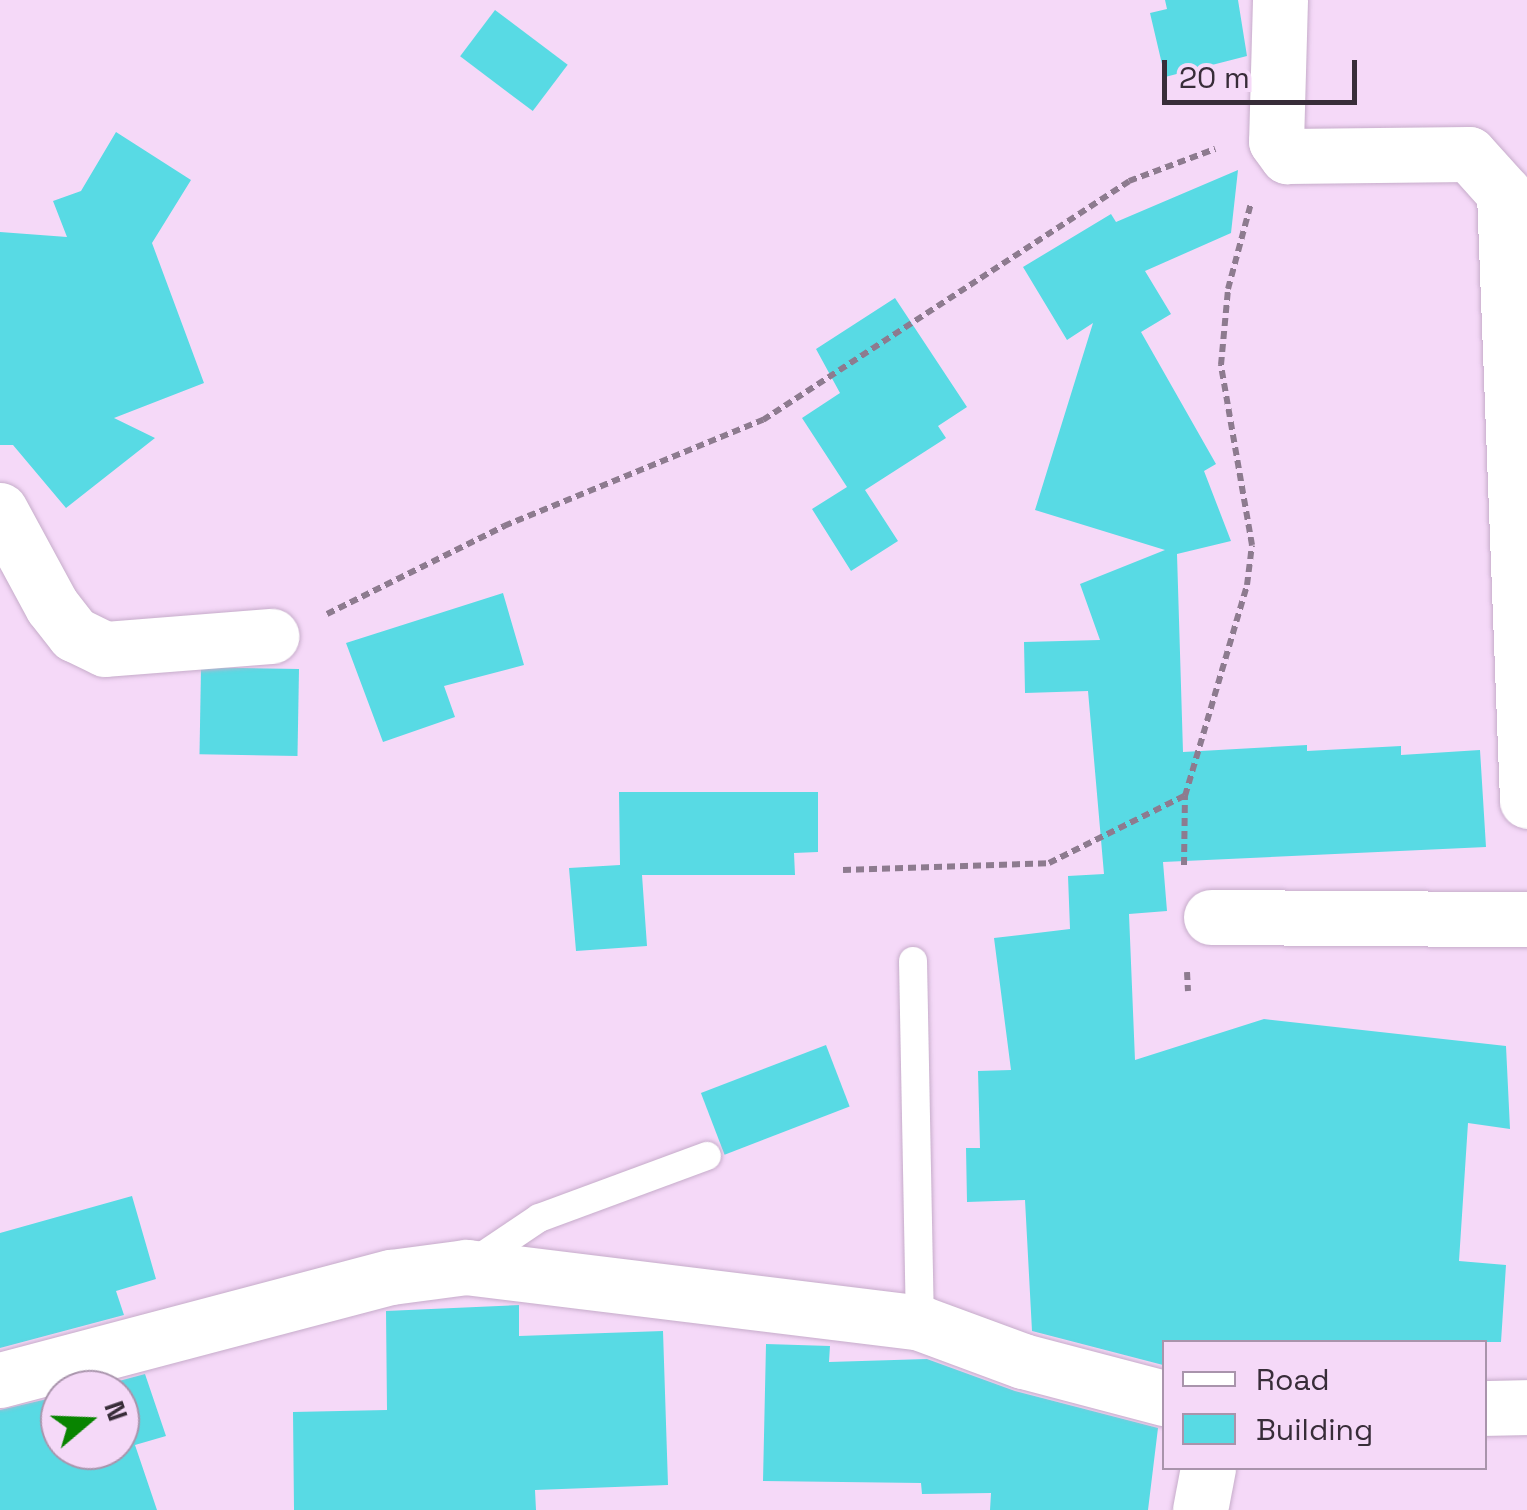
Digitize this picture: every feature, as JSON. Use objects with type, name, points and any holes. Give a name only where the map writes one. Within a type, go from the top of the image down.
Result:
[{"type":"street","points":[[1280,0],[1276,141],[1287,156],[1469,154],[1504,192],[1527,801]]},
{"type":"street","points":[[0,510],[52,606],[74,634],[105,649],[271,636]]},
{"type":"street","points":[[1194,914],[1527,919]]},
{"type":"street","points":[[0,1380],[391,1277],[466,1267],[920,1323],[1023,1361],[1162,1397]]},
{"type":"street","points":[[1487,1408],[1527,1407]]},
{"type":"street","points":[[1200,1510],[1208,1470]]},
{"type":"lane","points":[[913,961],[920,1323]]},
{"type":"lane","points":[[466,1267],[539,1218],[707,1156]]},
{"type":"path","points":[[271,636],[292,632],[504,526],[763,420],[1129,181],[1178,158],[1229,146]]},
{"type":"path","points":[[1188,991],[1194,914],[1186,796],[1246,586],[1252,545],[1221,366],[1228,288],[1252,198]]},
{"type":"path","points":[[842,870],[1049,863],[1186,796]]},
{"type":"building","points":[[1165,0],[1238,0],[1247,56],[1165,77],[1150,13],[1167,9]]},
{"type":"building","points":[[495,10],[568,65],[533,111],[460,56]]},
{"type":"building","points":[[116,132],[191,180],[152,243],[204,383],[114,418],[155,438],[66,508],[13,445],[0,445],[0,232],[67,237],[53,201],[81,191]]},
{"type":"building","points":[[1238,170],[1231,233],[1145,271],[1171,314],[1141,332],[1216,464],[1204,471],[1231,541],[1177,554],[1183,752],[1307,745],[1307,751],[1401,746],[1401,755],[1480,750],[1486,847],[1163,862],[1167,911],[1129,914],[1135,1060],[1264,1019],[1506,1046],[1510,1129],[1468,1123],[1459,1261],[1506,1265],[1501,1342],[1162,1340],[1162,1365],[1032,1331],[1025,1200],[967,1202],[966,1148],[980,1148],[978,1071],[1011,1070],[994,938],[1070,929],[1068,876],[1104,874],[1088,691],[1025,693],[1024,642],[1100,640],[1080,584],[1165,550],[1035,510],[1093,323],[1067,340],[1023,267],[1111,214],[1116,222]]},
{"type":"building","points":[[895,298],[967,407],[938,426],[946,438],[865,490],[898,541],[851,571],[812,509],[847,487],[802,418],[840,393],[816,349]]},
{"type":"building","points":[[503,593],[524,665],[444,686],[455,717],[383,742],[346,643]]},
{"type":"building","points":[[201,667],[299,669],[297,756],[199,754]]},
{"type":"building","points":[[619,792],[818,792],[818,852],[794,853],[795,875],[642,875],[647,946],[576,951],[569,868],[620,865]]},
{"type":"building","points":[[826,1045],[850,1107],[725,1155],[701,1093]]},
{"type":"building","points":[[132,1196],[156,1279],[116,1291],[124,1315],[0,1348],[0,1233]]},
{"type":"building","points":[[519,1305],[519,1336],[663,1331],[668,1485],[535,1490],[536,1510],[294,1510],[293,1412],[387,1410],[386,1311]]},
{"type":"building","points":[[766,1344],[830,1346],[829,1362],[927,1359],[1015,1391],[1158,1428],[1148,1510],[990,1510],[991,1493],[922,1494],[921,1483],[763,1481]]},
{"type":"building","points":[[145,1374],[166,1436],[140,1444],[140,1375]]},
{"type":"building","points":[[40,1401],[40,1470],[140,1470],[140,1460],[157,1510],[0,1510],[0,1410]]}]
